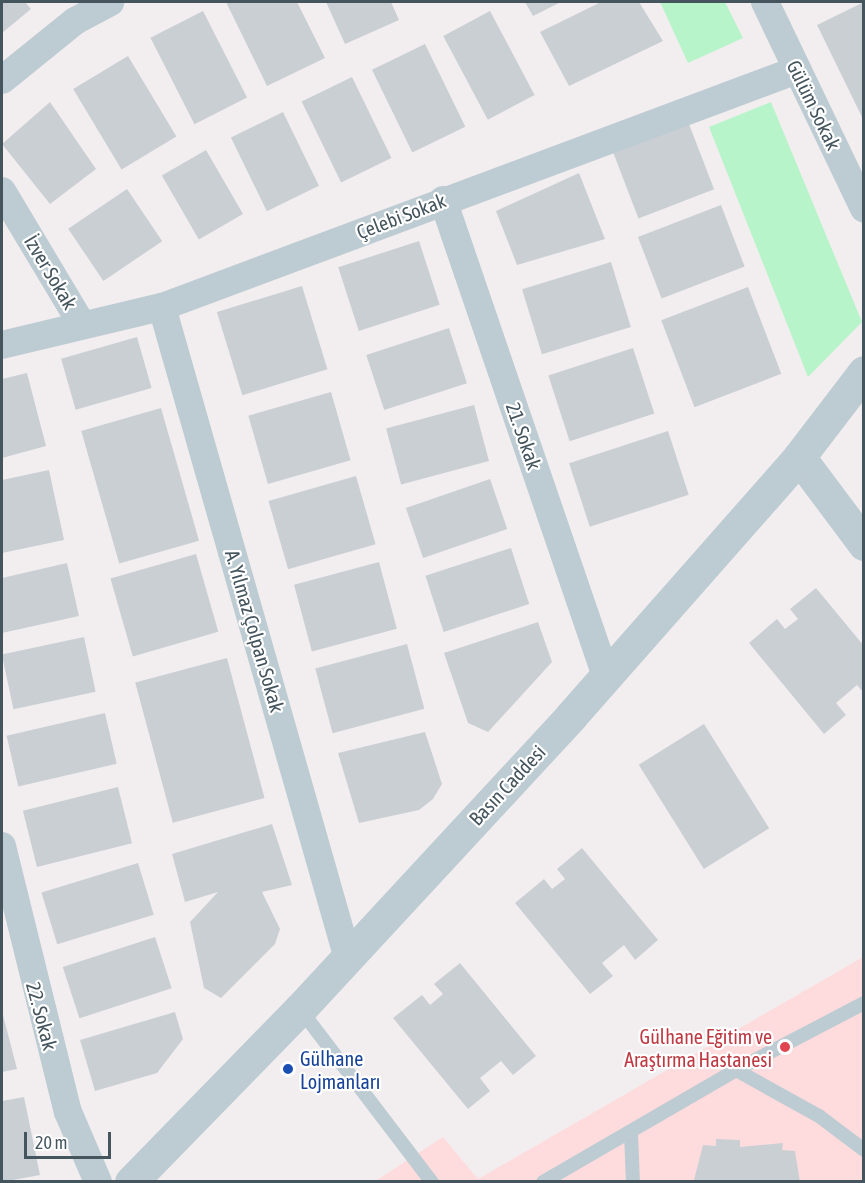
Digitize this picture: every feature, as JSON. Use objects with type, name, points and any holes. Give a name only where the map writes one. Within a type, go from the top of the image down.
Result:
[{"type":"street","points":[[2,80],[75,21],[110,2]]},
{"type":"street","name":"Gülüm Sokak","points":[[765,2],[864,209]]},
{"type":"street","name":"Çelebi Sokak","points":[[2,345],[81,322],[162,307],[443,200],[797,70]]},
{"type":"street","name":"İzver Sokak","points":[[2,191],[81,322]]},
{"type":"street","name":"21. Sokak","points":[[443,200],[605,672]]},
{"type":"street","name":"A. Yılmaz Çolpan Sokak","points":[[162,307],[347,955]]},
{"type":"street","name":"Basın Caddesi","points":[[131,1182],[300,1009],[347,955],[571,716],[605,672],[799,457],[864,372]]},
{"type":"street","points":[[799,457],[864,544]]},
{"type":"street","name":"22. Sokak","points":[[2,846],[12,949],[68,1112],[98,1182]]},
{"type":"lane","points":[[543,1182],[736,1070],[864,1003]]},
{"type":"lane","points":[[300,1009],[432,1182]]},
{"type":"lane","points":[[736,1070],[819,1116],[864,1150]]},
{"type":"lane","points":[[631,1133],[633,1182]]},
{"type":"shaded area","name":"Gülhane Eğitim ve Araştırma Hastanesi","points":[[863,957],[863,1181],[374,1182],[443,1137],[478,1179]]},
{"type":"green space","points":[[660,2],[725,2],[743,38],[688,63]]},
{"type":"green space","points":[[771,102],[862,322],[808,377],[709,127]]},
{"type":"building","points":[[2,2],[25,2],[31,9],[2,33]]},
{"type":"building","points":[[226,2],[297,2],[325,58],[267,86]]},
{"type":"building","points":[[326,2],[391,2],[399,20],[345,44]]},
{"type":"building","points":[[525,2],[561,2],[533,16]]},
{"type":"building","points":[[601,2],[639,2],[663,41],[569,86],[540,32]]},
{"type":"building","points":[[864,2],[864,116],[862,117],[817,25]]},
{"type":"building","points":[[203,11],[247,97],[194,124],[150,38]]},
{"type":"building","points":[[490,11],[535,95],[488,120],[443,36]]},
{"type":"building","points":[[425,44],[465,127],[412,153],[372,70]]},
{"type":"building","points":[[128,56],[176,137],[122,170],[73,89]]},
{"type":"building","points":[[352,77],[391,158],[341,182],[302,102]]},
{"type":"building","points":[[50,102],[96,169],[50,204],[2,144]]},
{"type":"building","points":[[283,112],[319,186],[267,211],[231,137]]},
{"type":"building","points":[[689,124],[714,189],[638,218],[613,153]]},
{"type":"building","points":[[206,150],[243,214],[199,240],[162,176]]},
{"type":"building","points":[[579,173],[605,239],[517,265],[496,211]]},
{"type":"building","points":[[127,189],[162,241],[103,281],[68,229]]},
{"type":"building","points":[[721,205],[745,267],[662,299],[638,237]]},
{"type":"building","points":[[419,241],[440,305],[359,331],[338,267]]},
{"type":"building","points":[[611,262],[631,327],[542,354],[522,289]]},
{"type":"building","points":[[302,286],[327,369],[242,395],[217,312]]},
{"type":"building","points":[[748,287],[781,374],[695,407],[661,320]]},
{"type":"building","points":[[449,328],[467,383],[384,410],[366,355]]},
{"type":"building","points":[[137,337],[152,388],[76,410],[61,359]]},
{"type":"building","points":[[633,348],[654,414],[570,441],[548,376]]},
{"type":"building","points":[[27,373],[46,446],[2,458],[2,379]]},
{"type":"building","points":[[331,392],[351,460],[268,484],[248,416]]},
{"type":"building","points":[[474,405],[489,461],[401,485],[386,429]]},
{"type":"building","points":[[161,408],[199,541],[119,564],[81,431]]},
{"type":"building","points":[[668,431],[689,495],[590,527],[569,463]]},
{"type":"building","points":[[49,470],[64,540],[2,553],[2,480]]},
{"type":"building","points":[[356,476],[376,544],[288,569],[269,501]]},
{"type":"building","points":[[490,479],[507,529],[423,558],[406,508]]},
{"type":"building","points":[[511,548],[529,604],[444,632],[425,576]]},
{"type":"building","points":[[196,554],[218,632],[133,656],[110,579]]},
{"type":"building","points":[[379,562],[397,629],[312,651],[294,585]]},
{"type":"building","points":[[67,563],[79,616],[2,633],[2,578]]},
{"type":"building","points":[[816,588],[864,646],[864,693],[857,685],[836,703],[846,715],[824,734],[749,643],[777,619],[785,629],[798,619],[790,609]]},
{"type":"building","points":[[538,622],[552,662],[488,732],[468,723],[444,653]]},
{"type":"building","points":[[84,637],[96,692],[13,709],[2,654]]},
{"type":"building","points":[[407,644],[424,709],[333,733],[315,669]]},
{"type":"building","points":[[227,658],[265,798],[173,823],[135,683]]},
{"type":"building","points":[[105,713],[117,764],[18,786],[7,736]]},
{"type":"building","points":[[704,724],[769,828],[704,869],[639,765]]},
{"type":"building","points":[[425,732],[442,784],[433,799],[419,810],[359,823],[338,753]]},
{"type":"building","points":[[118,787],[132,843],[37,867],[23,811]]},
{"type":"building","points":[[272,824],[292,885],[262,892],[280,929],[275,944],[221,998],[204,988],[190,922],[218,892],[185,902],[172,854]]},
{"type":"building","points":[[582,848],[658,940],[635,960],[624,945],[602,963],[613,976],[590,994],[515,903],[544,879],[552,889],[565,879],[557,869]]},
{"type":"building","points":[[138,863],[154,915],[57,944],[41,893]]},
{"type":"building","points":[[155,937],[172,988],[79,1018],[63,967]]},
{"type":"building","points":[[460,963],[536,1056],[513,1075],[501,1061],[480,1078],[490,1091],[468,1109],[393,1018],[422,995],[430,1005],[443,994],[434,984]]},
{"type":"building","points":[[2,1011],[17,1069],[2,1072]]},
{"type":"building","points":[[175,1012],[183,1039],[157,1073],[95,1091],[80,1040]]},
{"type":"building","points":[[24,1097],[40,1175],[2,1182],[2,1101]]},
{"type":"building","points":[[716,1139],[740,1140],[740,1147],[783,1143],[782,1150],[795,1151],[800,1182],[694,1180],[703,1145],[716,1146]]},
{"type":"place","name":"Gülhane Eğitim ve Araştırma Hastanesi","points":[[785,1047]]},
{"type":"place","name":"Gülhane Lojmanları","points":[[288,1069]]}]
